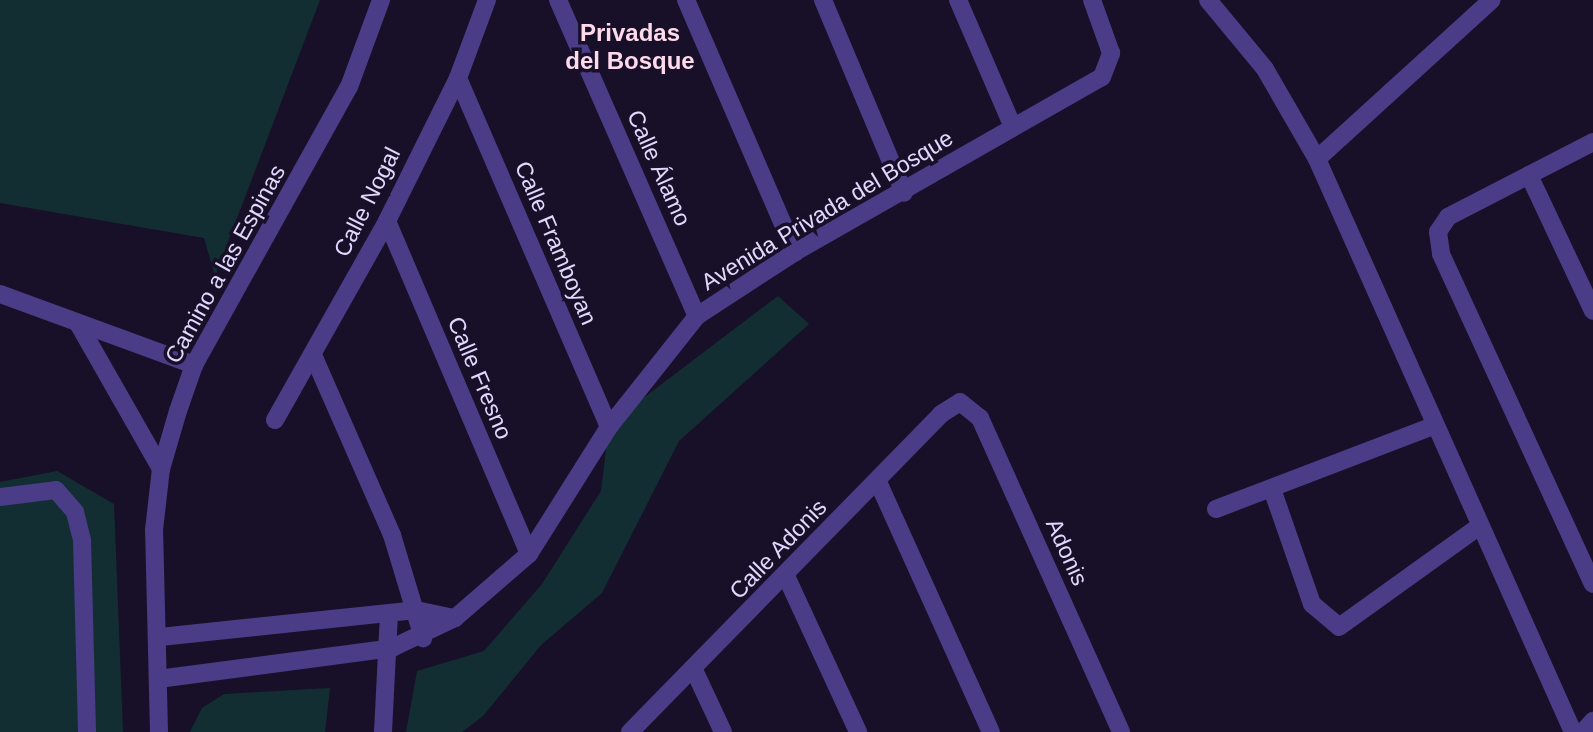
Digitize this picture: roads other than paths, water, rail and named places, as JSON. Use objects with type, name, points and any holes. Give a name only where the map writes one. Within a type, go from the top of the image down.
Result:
[{"type":"street","name":"Camino a las Espinas","points":[[159,732],[160,637],[154,530],[161,469],[194,365],[349,87],[381,0]]},
{"type":"street","name":"Calle Nogal","points":[[275,420],[387,221],[458,78],[487,0]]},
{"type":"street","name":"Calle Álamo","points":[[558,0],[697,316]]},
{"type":"street","points":[[685,0],[796,252]]},
{"type":"street","points":[[824,0],[904,193]]},
{"type":"street","points":[[958,0],[1013,127]]},
{"type":"street","name":"Avenida Privada del Bosque","points":[[158,679],[392,648],[422,638],[455,618],[529,554],[609,427],[697,316],[796,252],[1102,78],[1111,53],[1092,0]]},
{"type":"street","points":[[1208,0],[1265,69],[1317,159],[1432,427],[1573,732]]},
{"type":"street","points":[[1317,159],[1492,0]]},
{"type":"street","name":"Calle Framboyan","points":[[458,78],[609,427]]},
{"type":"street","points":[[1593,142],[1448,217],[1438,232],[1441,254],[1593,584]]},
{"type":"street","points":[[1529,175],[1588,286],[1593,311]]},
{"type":"street","name":"Calle Fresno","points":[[387,221],[529,554]]},
{"type":"street","points":[[0,294],[194,365]]},
{"type":"street","points":[[79,325],[161,469]]},
{"type":"street","points":[[313,355],[392,535],[422,638]]},
{"type":"street","name":"Calle Adonis","points":[[630,732],[878,482],[941,414],[960,402]]},
{"type":"street","name":"Adonis","points":[[960,402],[980,418],[1121,732]]},
{"type":"street","points":[[1216,509],[1432,427]]},
{"type":"street","points":[[878,482],[991,732]]},
{"type":"street","points":[[1272,489],[1312,604],[1339,627],[1478,527]]},
{"type":"street","points":[[0,497],[56,490],[75,512],[82,540],[87,732]]},
{"type":"street","points":[[786,576],[858,732]]},
{"type":"street","points":[[160,637],[416,610],[455,618]]},
{"type":"street","points":[[383,732],[392,648],[389,614]]},
{"type":"street","points":[[694,670],[723,732]]},
{"type":"street","points":[[1583,732],[1593,721]]},
{"type":"district","name":"Privadas del Bosque","points":[[630,47]]}]
